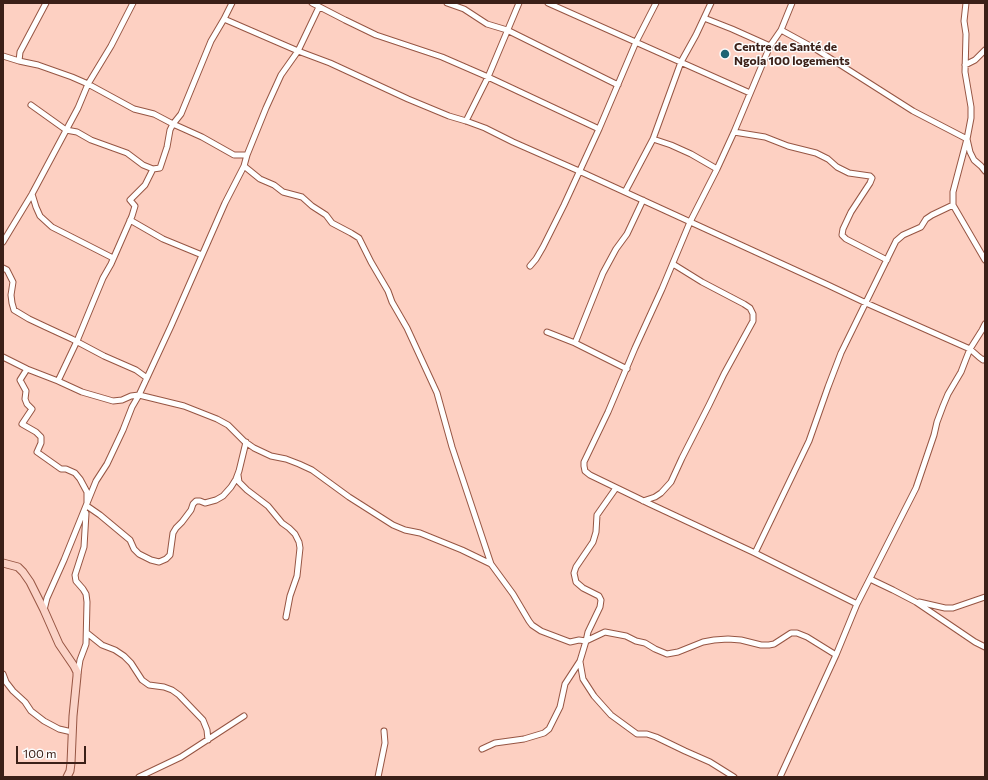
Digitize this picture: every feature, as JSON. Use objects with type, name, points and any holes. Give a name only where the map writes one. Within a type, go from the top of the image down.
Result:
[{"type":"street","points":[[19,61],[20,52],[46,3]]},
{"type":"street","points":[[3,242],[32,194],[78,108],[88,84],[111,46],[134,3]]},
{"type":"street","points":[[30,105],[66,130],[77,132],[91,140],[127,153],[143,165],[153,169],[160,168],[170,130],[181,114],[211,41],[232,3]]},
{"type":"street","points":[[312,3],[376,35],[442,57],[599,129]]},
{"type":"street","points":[[447,3],[464,9],[487,24],[507,30],[618,85]]},
{"type":"street","points":[[464,9],[466,3]]},
{"type":"street","points":[[466,121],[488,77],[519,3]]},
{"type":"street","points":[[548,3],[682,62],[750,94]]},
{"type":"street","points":[[530,266],[536,260],[564,205],[599,129],[636,42],[656,3]]},
{"type":"street","points":[[624,192],[653,139],[682,62],[696,36],[710,3]]},
{"type":"street","points":[[792,3],[780,30],[770,46],[717,169],[690,222],[627,369],[584,462],[584,466],[585,471],[590,475],[755,553],[857,604]]},
{"type":"street","points":[[966,3],[964,21],[966,34],[966,72],[971,118],[953,192],[953,205],[985,260]]},
{"type":"street","points":[[44,610],[47,598],[87,506],[96,481],[107,464],[123,430],[225,202],[244,166],[266,108],[281,75],[298,52],[319,7]]},
{"type":"street","points":[[704,18],[732,28],[770,46]]},
{"type":"street","points":[[224,19],[408,99],[449,116],[485,128],[866,303],[970,349],[979,357],[984,360],[985,359]]},
{"type":"street","points":[[780,30],[814,48],[913,110],[966,138],[974,160],[985,171]]},
{"type":"street","points":[[966,65],[975,60],[985,50]]},
{"type":"street","points":[[3,56],[38,65],[72,77],[134,109],[154,114],[202,137],[234,155],[247,155]]},
{"type":"street","points":[[734,132],[765,138],[816,153],[849,173],[870,176],[872,178],[870,183],[851,212],[843,229],[842,235],[846,239],[887,260]]},
{"type":"street","points":[[653,139],[691,154],[717,169]]},
{"type":"street","points":[[244,166],[260,179],[274,184],[283,192],[302,198],[326,215],[332,222],[355,235],[361,242],[407,328],[437,393],[452,447],[492,564],[532,625],[540,631],[570,642],[579,640],[586,641],[605,632],[626,636],[636,641],[645,643],[667,654],[678,652],[703,642],[714,640],[742,640],[761,645],[769,645],[774,644],[791,633],[797,633],[808,637],[836,654]]},
{"type":"street","points":[[58,380],[77,341],[103,278],[114,258],[130,220],[135,206],[130,200],[145,185],[153,169]]},
{"type":"street","points":[[32,194],[40,216],[52,227],[114,258]]},
{"type":"street","points":[[575,343],[603,273],[616,249],[627,234],[643,200]]},
{"type":"street","points":[[755,553],[809,441],[841,353],[896,241],[903,235],[921,227],[926,219],[932,215],[953,205]]},
{"type":"street","points":[[130,220],[163,238],[202,255]]},
{"type":"street","points":[[643,501],[655,497],[661,493],[671,482],[724,374],[753,320],[754,314],[750,308],[744,304],[702,282],[673,264]]},
{"type":"street","points":[[3,268],[7,270],[13,282],[11,294],[14,310],[104,356],[136,370],[147,378]]},
{"type":"street","points":[[780,777],[857,604],[916,488],[948,394],[961,372],[970,349],[985,324]]},
{"type":"street","points":[[547,332],[575,343],[627,369]]},
{"type":"street","points":[[3,357],[27,369],[58,380],[82,392],[112,401],[139,395],[184,406],[217,419],[228,425],[254,448],[271,456],[286,459],[312,470],[348,497],[395,525],[406,530],[420,532],[492,564]]},
{"type":"street","points":[[27,369],[20,380],[26,391],[25,399],[27,404],[32,409],[22,424],[36,432],[41,437],[41,443],[37,452],[61,469],[66,469],[75,473],[87,492],[84,547],[75,575],[76,581],[86,594],[87,633],[86,644],[80,660],[77,676],[70,775]]},
{"type":"street","points":[[87,506],[130,540],[134,549],[139,554],[159,562],[166,559],[170,555],[173,533],[193,504],[200,500],[205,503],[216,500],[223,496],[231,487],[238,474],[246,442]]},
{"type":"street","points":[[238,474],[239,482],[268,506],[282,523],[295,534],[299,542],[300,548],[297,576],[290,596],[286,617]]},
{"type":"street","points":[[482,749],[495,743],[524,739],[544,733],[549,729],[560,707],[565,684],[580,661],[588,632],[600,607],[601,600],[599,596],[583,588],[576,582],[574,573],[576,567],[593,542],[596,532],[597,515],[616,488]]},
{"type":"street","points":[[3,563],[18,567],[30,582],[59,644],[74,666],[77,676]]},
{"type":"street","points":[[870,579],[916,602],[975,642],[985,647]]},
{"type":"street","points":[[916,602],[945,608],[953,608],[985,597]]},
{"type":"street","points":[[87,633],[102,645],[115,650],[124,656],[131,663],[142,680],[150,685],[172,690],[179,695],[203,720],[207,730],[208,740]]},
{"type":"street","points":[[580,661],[583,679],[594,696],[611,715],[637,734],[647,734],[656,737],[710,762],[734,777]]},
{"type":"street","points":[[3,674],[6,682],[25,702],[30,711],[59,729],[72,732]]},
{"type":"street","points":[[139,777],[181,757],[244,716]]},
{"type":"street","points":[[378,777],[385,742],[384,732]]},
{"type":"place","name":"Centre de Santé de Ngola 100 logements","points":[[725,54]]}]
